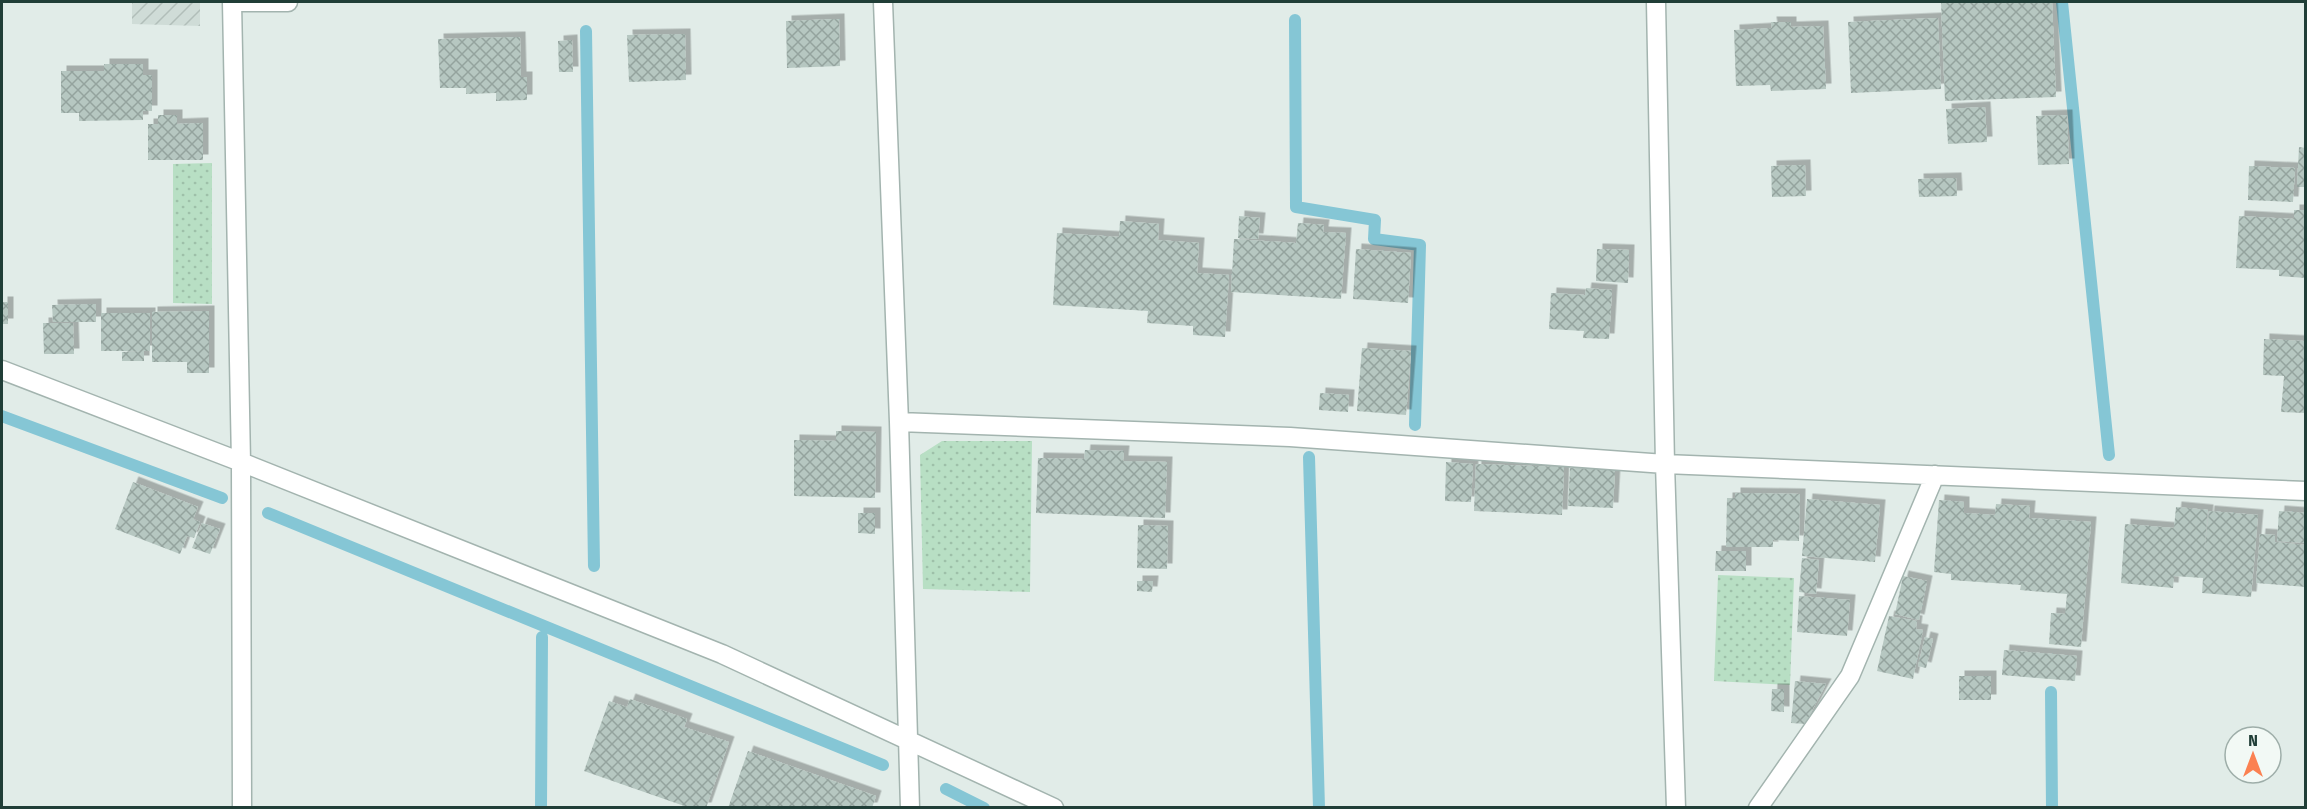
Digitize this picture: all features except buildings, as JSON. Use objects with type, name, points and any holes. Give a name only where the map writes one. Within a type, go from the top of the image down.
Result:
[{"type":"street","points":[[242,807],[241,462],[232,2],[288,2]]},
{"type":"street","points":[[883,2],[899,422],[910,807]]},
{"type":"street","points":[[1656,2],[1665,464],[1676,807]]},
{"type":"street","points":[[2,370],[241,462],[722,654],[1054,807]]},
{"type":"street","points":[[899,422],[1290,437],[1665,464],[2306,491]]},
{"type":"street","points":[[1758,807],[1850,676],[1935,475]]},
{"type":"shaded area","points":[[132,2],[200,2],[200,26],[132,24]]},
{"type":"green space","points":[[212,163],[212,304],[173,303],[173,164]]},
{"type":"green space","points":[[942,441],[1032,441],[1030,592],[923,589],[920,455]]},
{"type":"green space","points":[[1718,575],[1794,578],[1790,685],[1714,681]]},
{"type":"waterway","points":[[2062,2],[2109,455]]},
{"type":"waterway","points":[[1295,20],[1296,207],[1375,220],[1374,239],[1420,245],[1415,425]]},
{"type":"waterway","points":[[586,31],[594,566]]},
{"type":"waterway","points":[[2,416],[222,498]]},
{"type":"waterway","points":[[1309,457],[1319,808]]},
{"type":"waterway","points":[[268,513],[883,765]]},
{"type":"waterway","points":[[541,808],[542,637]]},
{"type":"waterway","points":[[2051,692],[2052,808]]},
{"type":"waterway","points":[[946,789],[984,808]]}]
